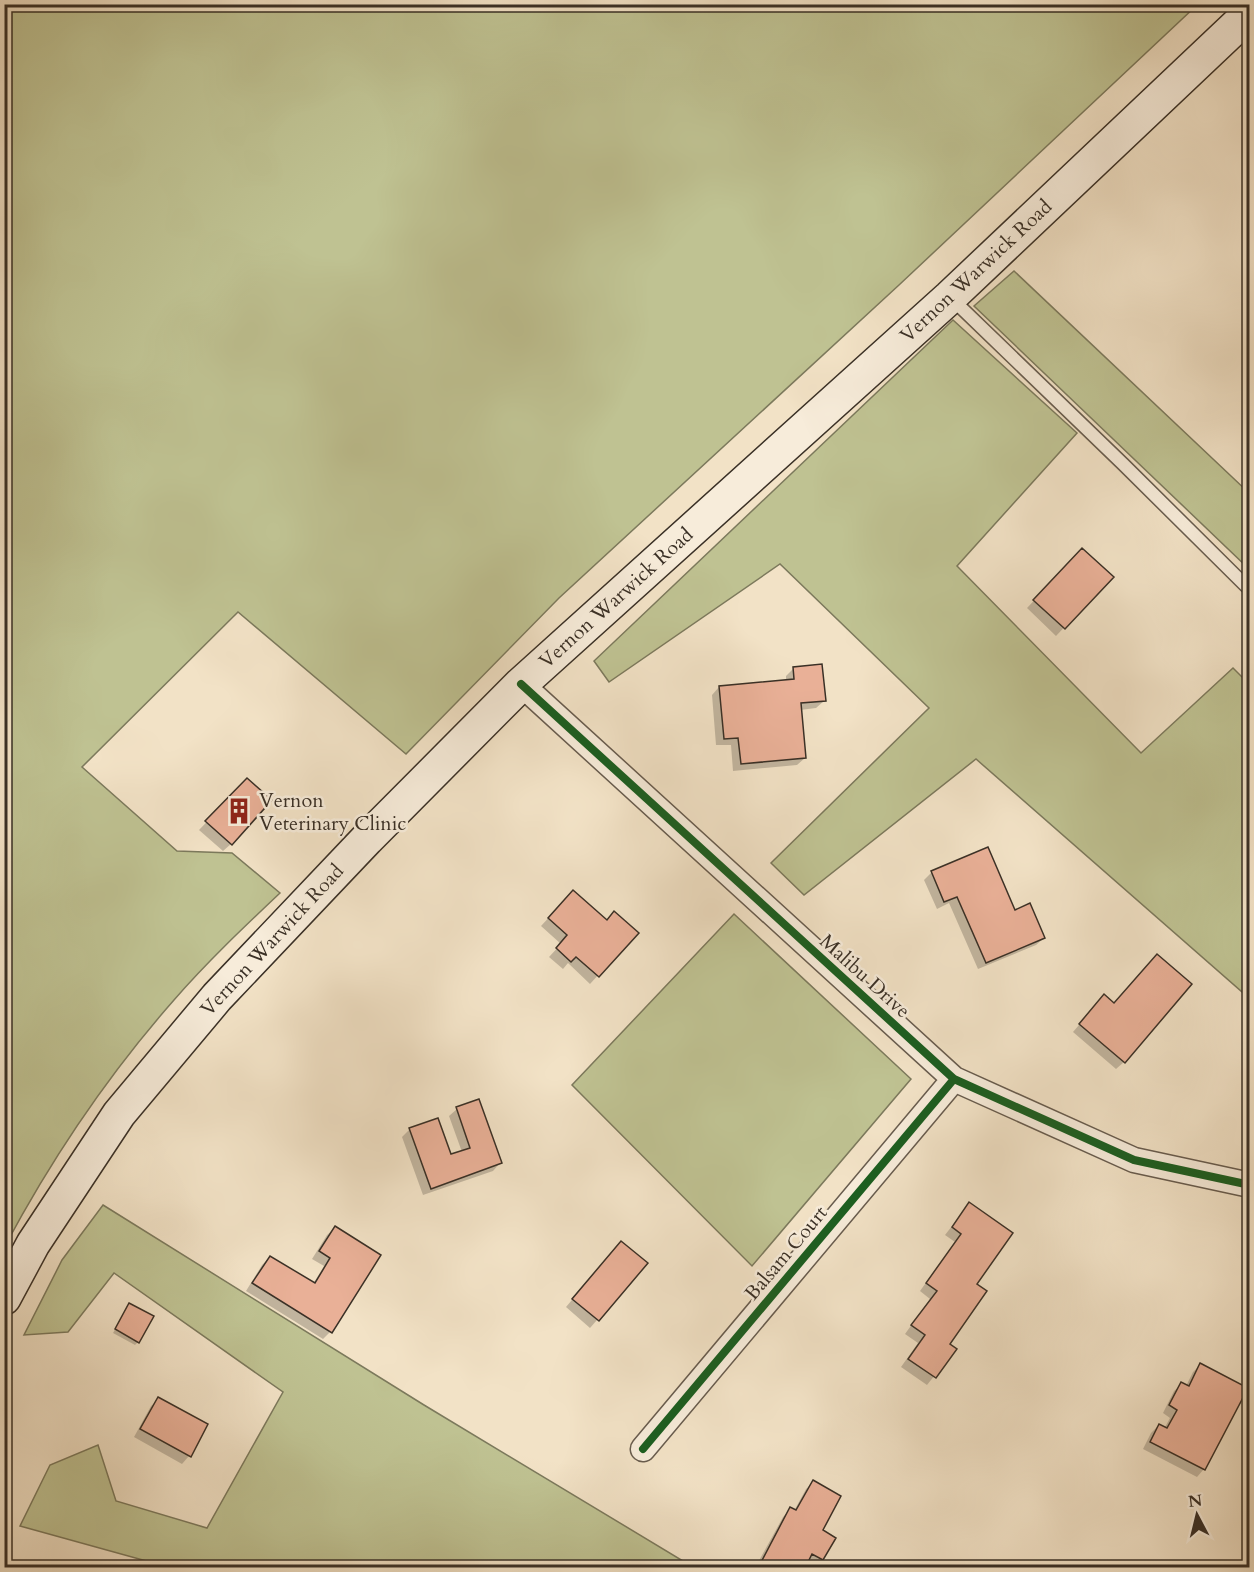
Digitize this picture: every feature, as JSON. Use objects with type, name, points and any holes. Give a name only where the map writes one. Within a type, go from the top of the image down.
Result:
[{"type":"main road","name":"Vernon Warwick Road","points":[[4,1298],[33,1244],[119,1114],[203,1014],[359,848],[521,684],[950,297],[1250,13]]},
{"type":"street","name":"Malibu Drive","points":[[521,684],[954,1079],[1134,1160],[1250,1185]]},
{"type":"street","name":"Balsam Court","points":[[643,1449],[954,1079]]},
{"type":"lane","points":[[950,297],[1250,590]]},
{"type":"green space","points":[[5,4],[1197,5],[899,285],[559,598],[406,754],[238,612],[82,767],[177,851],[232,853],[280,893],[199,972],[126,1058],[62,1149],[5,1246]]},
{"type":"green space","points":[[1014,271],[1249,493],[1249,569],[974,306]]},
{"type":"green space","points":[[953,320],[1077,433],[957,566],[1141,753],[1233,668],[1249,684],[1249,998],[976,759],[804,895],[771,863],[929,708],[780,564],[609,682],[594,661]]},
{"type":"green space","points":[[734,914],[911,1079],[752,1266],[572,1085]]},
{"type":"green space","points":[[103,1205],[424,1405],[693,1567],[168,1567],[20,1526],[50,1465],[98,1445],[116,1501],[207,1528],[283,1392],[114,1273],[68,1332],[24,1335],[62,1260]]},
{"type":"building","points":[[1082,548],[1114,577],[1065,629],[1033,600]]},
{"type":"building","points":[[822,664],[826,701],[801,703],[806,758],[741,764],[738,738],[724,739],[719,686],[794,679],[793,667]]},
{"type":"building","name":"Vernon Veterinary Clinic","points":[[247,778],[272,800],[232,845],[205,821]]},
{"type":"building","points":[[988,847],[1015,910],[1030,903],[1045,938],[986,963],[957,897],[944,902],[931,871]]},
{"type":"building","points":[[573,890],[607,920],[614,911],[639,933],[599,977],[576,957],[571,962],[556,948],[567,935],[548,918]]},
{"type":"building","points":[[1157,954],[1192,984],[1125,1063],[1079,1024],[1104,994],[1114,1003]]},
{"type":"building","points":[[479,1099],[502,1163],[431,1189],[409,1128],[438,1118],[451,1154],[470,1148],[456,1107]]},
{"type":"building","points":[[969,1202],[1013,1233],[977,1284],[987,1291],[950,1344],[957,1349],[936,1378],[908,1359],[925,1335],[911,1325],[937,1291],[926,1283],[961,1234],[952,1227]]},
{"type":"building","points":[[335,1226],[381,1255],[332,1333],[252,1283],[270,1256],[315,1283],[330,1258],[319,1251]]},
{"type":"building","points":[[621,1241],[648,1263],[599,1321],[572,1299]]},
{"type":"building","points":[[129,1303],[154,1316],[139,1343],[115,1329]]},
{"type":"building","points":[[1200,1363],[1248,1388],[1205,1470],[1150,1442],[1159,1424],[1167,1428],[1177,1410],[1169,1405],[1181,1382],[1189,1386]]},
{"type":"building","points":[[158,1397],[208,1424],[191,1457],[140,1429]]},
{"type":"building","points":[[813,1480],[841,1496],[823,1530],[836,1538],[823,1560],[812,1554],[805,1568],[758,1568],[790,1507],[796,1510]]},
{"type":"cycle path","points":[[521,684],[954,1079],[1134,1160],[1250,1185]]},
{"type":"cycle path","points":[[643,1449],[954,1079]]},
{"type":"place","name":"Vernon Veterinary Clinic","points":[[239,811]]}]
